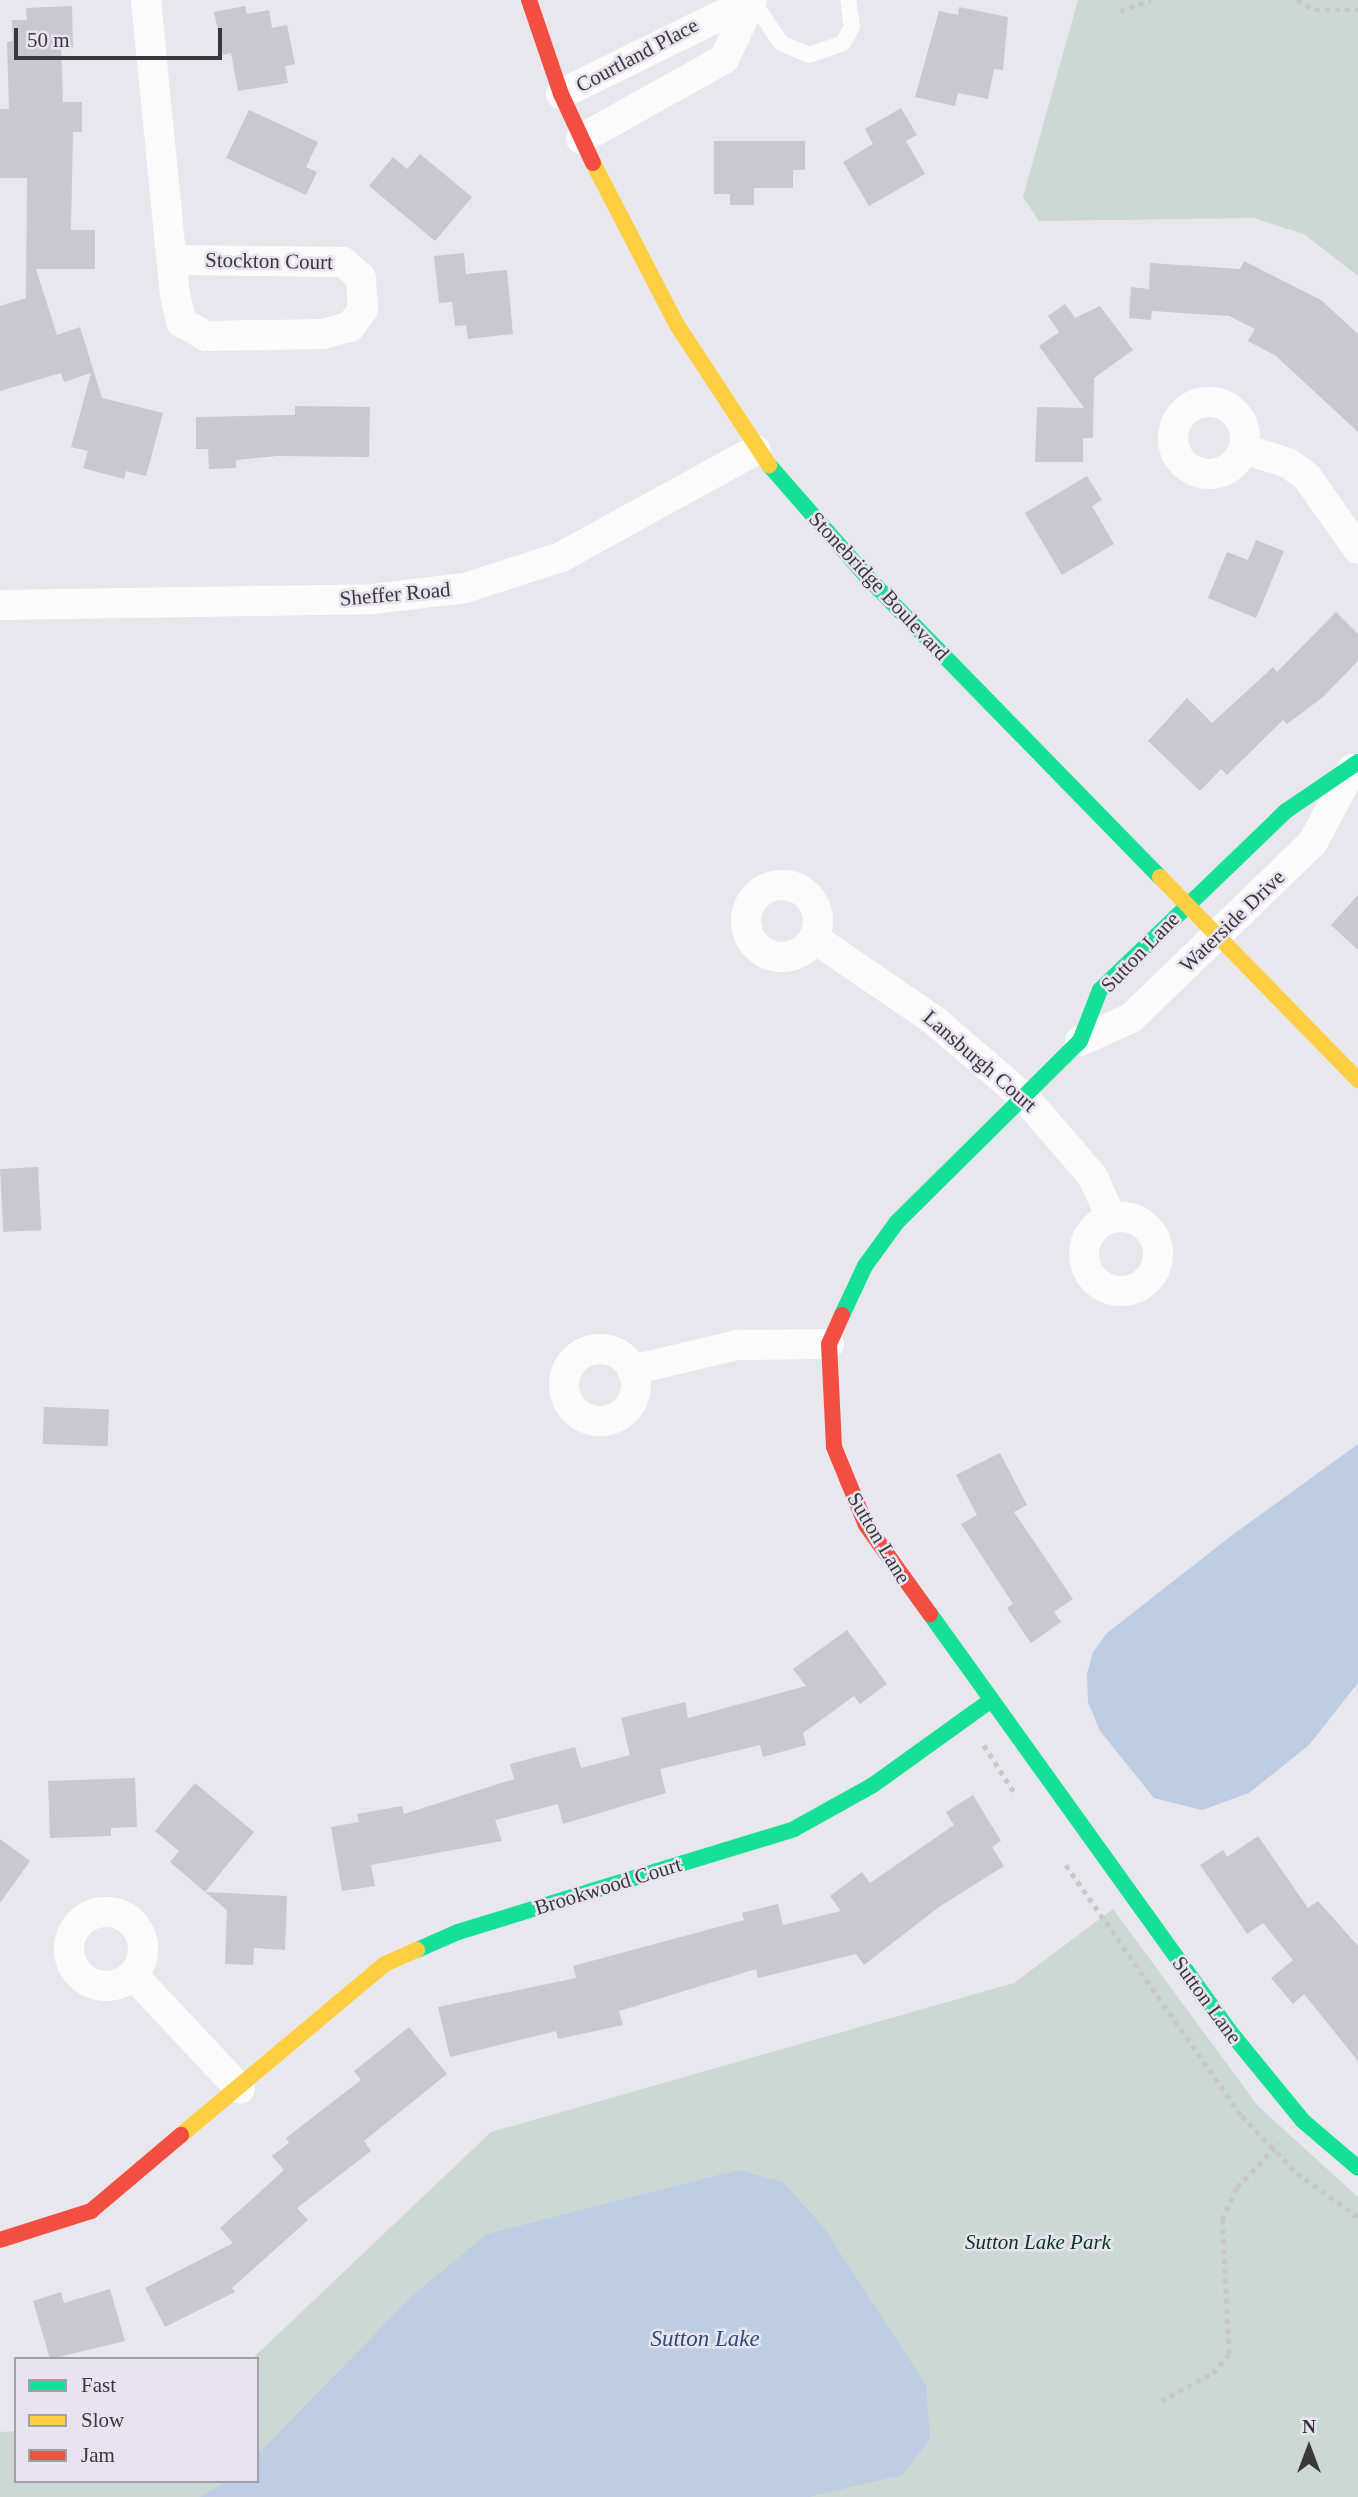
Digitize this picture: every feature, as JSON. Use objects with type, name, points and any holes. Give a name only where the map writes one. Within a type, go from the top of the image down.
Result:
[{"type":"street","name":"Stockton Court","points":[[146,0],[173,260],[181,322],[206,336],[337,332],[363,309],[361,278],[343,262],[173,260]]},
{"type":"street","name":"Stonebridge Boulevard","points":[[529,0],[561,94],[643,267],[756,450],[868,578],[1215,939],[1358,1080]]},
{"type":"street","name":"Courtland Place","points":[[561,94],[752,0]]},
{"type":"street","name":"Courtland Place","points":[[581,139],[724,59],[752,0]]},
{"type":"street","points":[[1244,449],[1288,463],[1307,477],[1358,549]]},
{"type":"street","name":"Sheffer Road","points":[[0,605],[373,599],[465,588],[561,557],[756,450]]},
{"type":"street","name":"Sutton Lane","points":[[1355,766],[1286,811],[1100,989],[1080,1041],[1027,1099],[897,1222],[865,1266],[828,1344],[834,1447],[856,1506],[990,1701],[1231,2033],[1303,2121],[1358,2168]]},
{"type":"street","name":"Waterside Drive","points":[[1080,1041],[1131,1018],[1313,842],[1355,766]]},
{"type":"street","name":"Lansburgh Court","points":[[814,938],[905,998],[1027,1099],[1093,1177],[1111,1217]]},
{"type":"street","points":[[632,1370],[737,1345],[828,1344]]},
{"type":"street","name":"Brookwood Court","points":[[0,2240],[91,2211],[240,2090],[335,2001],[385,1964],[458,1932],[794,1829],[873,1785],[990,1701]]},
{"type":"street","points":[[133,1975],[240,2090]]},
{"type":"lane","points":[[752,0],[781,43],[809,55],[843,43],[852,26],[848,0]]},
{"type":"path","points":[[1120,11],[1151,0]]},
{"type":"path","points":[[1297,0],[1315,10],[1358,10]]},
{"type":"path","points":[[1161,2401],[1213,2373],[1229,2354],[1220,2234],[1227,2201],[1303,2121]]},
{"type":"green space","points":[[1078,0],[1358,0],[1358,276],[1304,234],[1253,218],[1039,221],[1023,197]]},
{"type":"green space","name":"Sutton Lake Park","points":[[1113,1909],[1258,2106],[1358,2197],[1358,2497],[0,2497],[0,2432],[14,2431],[14,2483],[259,2483],[259,2357],[254,2357],[491,2132],[1014,1983]]},
{"type":"water","points":[[1358,1444],[1358,1683],[1309,1745],[1249,1793],[1202,1810],[1154,1798],[1100,1731],[1088,1702],[1087,1674],[1093,1652],[1107,1633],[1231,1536]]},
{"type":"water","name":"Sutton Lake","points":[[738,2170],[783,2182],[824,2228],[926,2385],[930,2439],[902,2475],[809,2497],[200,2497],[224,2483],[259,2483],[259,2453],[413,2295],[487,2234]]},
{"type":"building","points":[[72,6],[73,47],[61,47],[63,102],[82,102],[82,132],[73,132],[71,230],[95,230],[95,269],[36,269],[57,335],[80,327],[102,398],[163,413],[146,476],[126,471],[124,479],[83,468],[88,451],[71,447],[91,373],[64,382],[61,373],[0,391],[0,306],[26,298],[27,178],[0,178],[0,109],[9,109],[7,42],[13,41],[12,20],[27,20],[26,8]]},
{"type":"building","points":[[245,6],[247,14],[269,10],[272,28],[287,25],[295,64],[285,66],[288,83],[238,91],[231,53],[223,55],[214,12]]},
{"type":"building","points":[[959,7],[1008,17],[1003,70],[994,69],[988,99],[958,93],[955,106],[915,97],[939,11],[958,15]]},
{"type":"building","points":[[901,108],[917,135],[906,141],[925,174],[869,206],[843,162],[873,144],[865,129]]},
{"type":"building","points":[[249,110],[318,142],[306,167],[317,172],[306,195],[226,158]]},
{"type":"building","points":[[714,141],[805,141],[805,170],[793,170],[793,188],[754,188],[754,205],[730,205],[730,194],[714,194]]},
{"type":"building","points":[[420,154],[472,197],[435,241],[369,186],[393,157],[407,169]]},
{"type":"building","points":[[464,253],[466,274],[507,270],[513,334],[468,339],[466,325],[455,326],[452,302],[439,303],[434,256]]},
{"type":"building","points":[[1244,261],[1321,300],[1358,334],[1358,432],[1276,356],[1248,341],[1255,329],[1229,316],[1152,311],[1151,320],[1129,318],[1131,287],[1149,289],[1150,263],[1240,269]]},
{"type":"building","points":[[1065,304],[1075,318],[1100,306],[1133,350],[1094,378],[1093,438],[1083,438],[1083,462],[1035,462],[1037,407],[1084,408],[1039,346],[1059,332],[1048,316]]},
{"type":"building","points":[[295,406],[370,407],[369,457],[277,456],[236,460],[236,468],[209,469],[208,449],[196,449],[196,417],[295,415]]},
{"type":"building","points":[[1087,476],[1102,500],[1092,506],[1114,544],[1062,575],[1025,513]]},
{"type":"building","points":[[1256,540],[1284,551],[1256,618],[1208,598],[1227,552],[1248,560]]},
{"type":"building","points":[[1336,612],[1358,634],[1358,661],[1323,697],[1287,724],[1283,720],[1227,775],[1221,769],[1200,791],[1148,741],[1187,698],[1212,723],[1273,667],[1277,672]]},
{"type":"building","points":[[1358,895],[1358,950],[1331,925]]},
{"type":"building","points":[[38,1167],[41,1230],[3,1232],[0,1169]]},
{"type":"building","points":[[44,1407],[109,1409],[108,1446],[43,1444]]},
{"type":"building","points":[[1000,1453],[1027,1505],[1014,1512],[1073,1599],[1054,1612],[1061,1622],[1031,1643],[1007,1608],[1013,1604],[961,1524],[977,1515],[956,1475]]},
{"type":"building","points":[[847,1630],[887,1684],[860,1704],[854,1696],[803,1733],[806,1745],[763,1757],[760,1745],[660,1769],[666,1793],[563,1824],[558,1804],[495,1820],[502,1841],[371,1865],[375,1886],[342,1891],[331,1827],[359,1822],[357,1814],[402,1806],[404,1814],[514,1779],[510,1764],[575,1747],[581,1768],[630,1755],[621,1718],[685,1702],[688,1718],[806,1686],[793,1669]]},
{"type":"building","points":[[135,1778],[137,1827],[111,1828],[111,1836],[50,1838],[48,1781]]},
{"type":"building","points":[[195,1783],[254,1832],[205,1892],[170,1862],[179,1851],[155,1831]]},
{"type":"building","points":[[973,1795],[1001,1841],[992,1847],[1004,1866],[939,1907],[864,1965],[856,1954],[758,1978],[756,1969],[619,2011],[623,2025],[558,2039],[556,2031],[450,2057],[438,2007],[576,1978],[573,1966],[744,1920],[742,1913],[778,1904],[783,1925],[841,1911],[830,1896],[862,1872],[870,1883],[954,1825],[946,1812]]},
{"type":"building","points":[[1258,1836],[1308,1908],[1318,1901],[1358,1946],[1358,2061],[1304,1994],[1293,2004],[1271,1978],[1293,1960],[1263,1923],[1247,1934],[1200,1865],[1223,1850],[1227,1857]]},
{"type":"building","points":[[0,1839],[30,1861],[0,1903]]},
{"type":"building","points":[[205,1892],[287,1896],[285,1950],[254,1948],[253,1965],[225,1964],[227,1910]]},
{"type":"building","points":[[409,2027],[447,2074],[364,2141],[371,2151],[297,2208],[308,2220],[232,2288],[235,2292],[165,2327],[145,2288],[233,2243],[220,2228],[284,2170],[272,2156],[289,2143],[286,2138],[361,2080],[354,2071]]},
{"type":"building","points":[[110,2289],[125,2341],[49,2357],[33,2301],[61,2292],[64,2303]]},
{"type":"traffic: fast","points":[[769,465],[868,578],[1160,877]]},
{"type":"traffic: fast","points":[[842,1315],[865,1266],[897,1222],[1080,1041],[1100,990],[1286,811],[1358,762]]},
{"type":"traffic: fast","points":[[930,1614],[1231,2033],[1303,2121],[1358,2168]]},
{"type":"traffic: fast","points":[[417,1950],[458,1932],[794,1829],[873,1785],[990,1701]]},
{"type":"traffic: slow","points":[[593,163],[677,325],[769,465]]},
{"type":"traffic: slow","points":[[1160,877],[1358,1080]]},
{"type":"traffic: slow","points":[[181,2135],[385,1964],[417,1950]]},
{"type":"traffic: jam","points":[[529,0],[561,94],[593,163]]},
{"type":"traffic: jam","points":[[842,1315],[829,1344],[834,1447],[866,1525],[930,1614]]},
{"type":"traffic: jam","points":[[0,2240],[91,2211],[181,2135]]}]
